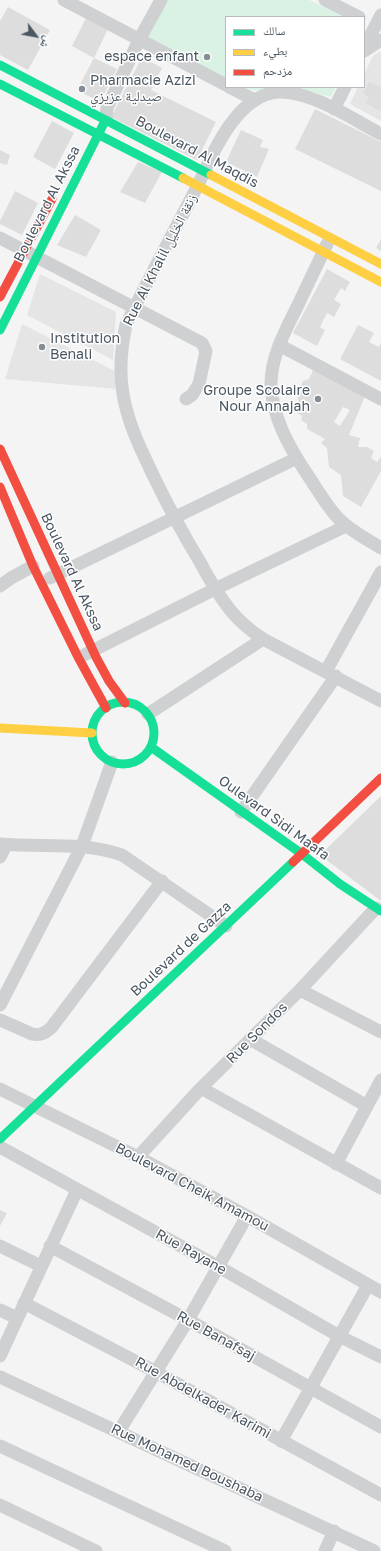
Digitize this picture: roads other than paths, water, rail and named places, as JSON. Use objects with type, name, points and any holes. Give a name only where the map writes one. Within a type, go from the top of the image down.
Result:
[{"type":"street","points":[[64,0],[225,84]]},
{"type":"street","points":[[84,140],[90,129],[103,114],[139,40],[161,0]]},
{"type":"street","points":[[325,0],[357,16]]},
{"type":"street","points":[[365,47],[373,20]]},
{"type":"street","points":[[365,49],[381,40]]},
{"type":"street","name":"Boulevard Al Maqdis","points":[[0,65],[103,114],[204,172],[381,264]]},
{"type":"street","points":[[0,84],[90,129],[381,282]]},
{"type":"street","points":[[231,88],[255,100],[270,94],[286,93],[309,98],[334,109],[381,134]]},
{"type":"street","points":[[334,109],[344,88]]},
{"type":"street","name":"Rue Al Khalil زنقة الخليل","points":[[255,100],[236,118],[219,144],[126,325],[121,352],[121,383],[123,396],[132,429],[173,518],[215,589],[238,619],[252,632],[263,639],[381,701]]},
{"type":"street","name":"Boulevard Al Akssa","points":[[0,330],[30,253],[99,134],[103,114]]},
{"type":"street","points":[[0,297],[30,253],[56,191]]},
{"type":"street","points":[[330,237],[278,346],[271,383],[273,402],[284,434],[297,458],[328,506],[346,526],[381,548]]},
{"type":"street","points":[[0,238],[198,340],[205,347],[206,352],[196,390],[186,399]]},
{"type":"street","points":[[278,346],[381,399]]},
{"type":"street","name":"Boulevard Al Akssa","points":[[0,449],[93,651],[113,688],[125,702]]},
{"type":"street","points":[[41,582],[297,458]]},
{"type":"street","points":[[0,487],[33,566],[78,657],[106,708]]},
{"type":"street","points":[[78,657],[346,526]]},
{"type":"street","points":[[0,586],[33,566]]},
{"type":"street","points":[[241,812],[331,674],[381,572]]},
{"type":"street","points":[[148,714],[263,639]]},
{"type":"street","points":[[125,702],[140,707],[148,714],[154,730],[151,747],[146,754],[134,762],[120,764],[112,762],[99,753],[94,743],[92,733],[95,720],[106,708],[125,702]]},
{"type":"street","points":[[0,728],[92,733]]},
{"type":"street","name":"Oulevard Sidi Maafa","points":[[151,747],[378,910]]},
{"type":"street","points":[[0,1005],[82,846],[112,762]]},
{"type":"street","name":"Boulevard de Gazza","points":[[0,1139],[381,778]]},
{"type":"street","points":[[0,857],[3,845],[82,846],[122,854],[226,926]]},
{"type":"street","points":[[0,1020],[37,1035],[46,1032],[51,1028],[162,881]]},
{"type":"street","name":"Rue Sondos","points":[[138,1157],[201,1088],[378,910]]},
{"type":"street","points":[[300,990],[381,1032]]},
{"type":"street","points":[[250,1039],[367,1106]]},
{"type":"street","points":[[336,1164],[381,1080]]},
{"type":"street","points":[[201,1088],[381,1188]]},
{"type":"street","name":"Boulevard Cheik Amamou","points":[[0,1089],[138,1157],[247,1216],[381,1292]]},
{"type":"street","name":"Rue Rayane","points":[[0,1147],[219,1267],[339,1336],[381,1357]]},
{"type":"street","points":[[0,1356],[77,1190]]},
{"type":"street","points":[[119,1431],[188,1320],[247,1216]]},
{"type":"street","points":[[0,1246],[41,1266]]},
{"type":"street","name":"Rue Banafsaj","points":[[50,1246],[188,1320],[381,1427]]},
{"type":"street","points":[[281,1441],[368,1284]]},
{"type":"street","name":"Rue Abdelkader Karimi","points":[[24,1303],[156,1372],[381,1495]]},
{"type":"street","points":[[0,1310],[17,1318]]},
{"type":"street","name":"Rue Mohamed Boushaba","points":[[0,1377],[334,1531],[374,1551]]},
{"type":"street","points":[[0,1446],[225,1551]]},
{"type":"street","points":[[0,1505],[96,1551]]},
{"type":"street","points":[[325,1551],[334,1531]]},
{"type":"place","name":"espace enfant","points":[[207,57]]},
{"type":"place","name":"Pharmacie Azizi صيدلية عزيزي","points":[[82,89]]},
{"type":"place","name":"Institution Benali","points":[[42,347]]},
{"type":"place","name":"Groupe Scolaire Nour Annajah","points":[[318,399]]}]
